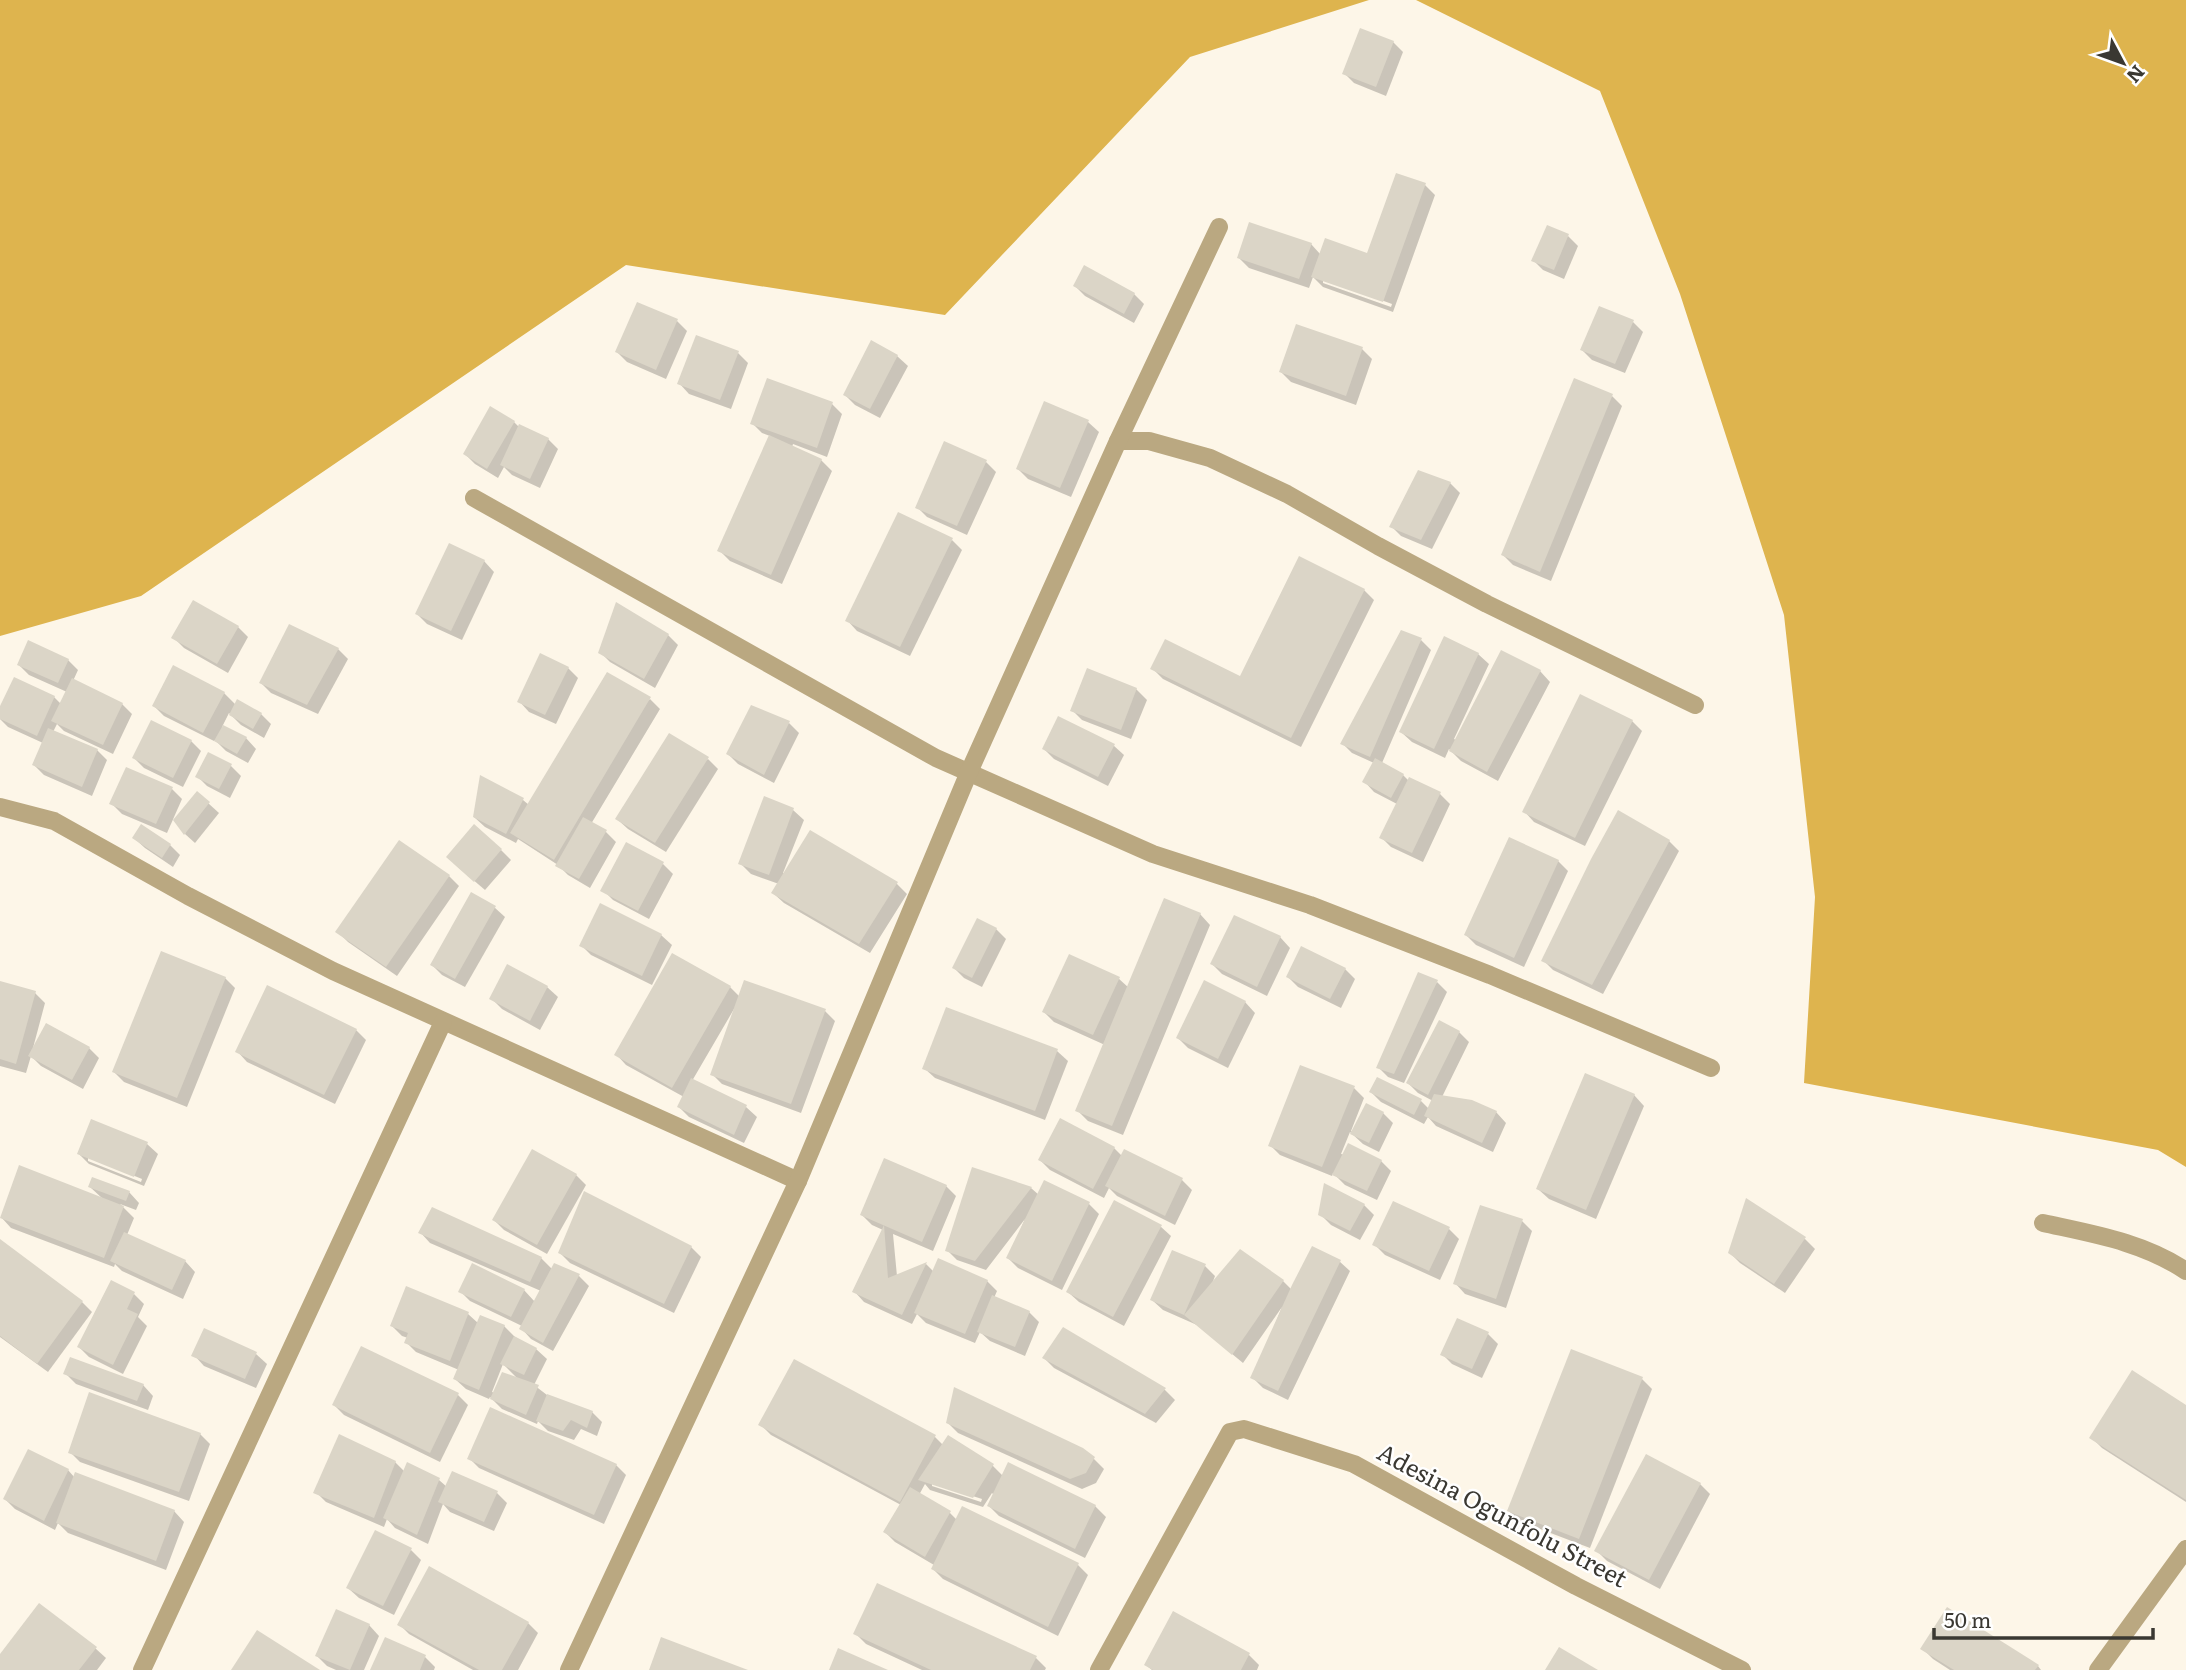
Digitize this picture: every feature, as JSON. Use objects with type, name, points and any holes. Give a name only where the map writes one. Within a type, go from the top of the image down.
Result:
[{"type":"street","points":[[569,1670],[798,1181],[969,772],[1118,441],[1219,227]]},
{"type":"street","points":[[1118,441],[1149,440],[1210,458],[1287,494],[1487,604],[1695,705]]},
{"type":"street","points":[[474,498],[936,758],[1153,854],[1310,905],[1490,975],[1711,1068]]},
{"type":"street","points":[[0,807],[54,821],[200,903],[333,971],[798,1181]]},
{"type":"street","points":[[142,1670],[443,1022]]},
{"type":"street","points":[[2043,1223],[2120,1240],[2166,1257],[2186,1270]]},
{"type":"street","name":"Adesina Ogunfolu Street","points":[[1099,1670],[1230,1432],[1244,1429],[1354,1464],[1576,1586],[1742,1670]]},
{"type":"street","points":[[2098,1670],[2186,1549]]},
{"type":"shaded area","points":[[0,0],[1369,0],[1190,57],[945,315],[626,265],[141,596],[0,636]]},
{"type":"shaded area","points":[[1416,0],[2186,0],[2186,1167],[2158,1150],[1804,1083],[1815,897],[1784,615],[1680,294],[1600,91]]},
{"type":"building","points":[[1360,28],[1394,41],[1376,87],[1342,74]]},
{"type":"building","points":[[1396,173],[1426,183],[1383,302],[1311,277],[1325,238],[1367,253]]},
{"type":"building","points":[[1249,222],[1312,243],[1299,279],[1237,258]]},
{"type":"building","points":[[1547,225],[1569,234],[1554,270],[1531,261]]},
{"type":"building","points":[[1084,265],[1135,293],[1124,314],[1073,286]]},
{"type":"building","points":[[637,302],[678,319],[656,370],[615,352]]},
{"type":"building","points":[[1599,306],[1634,320],[1615,364],[1580,350]]},
{"type":"building","points":[[1296,324],[1363,347],[1346,396],[1279,372]]},
{"type":"building","points":[[696,335],[739,351],[720,400],[677,384]]},
{"type":"building","points":[[871,340],[898,355],[870,409],[843,395]]},
{"type":"building","points":[[767,378],[833,402],[817,448],[750,424]]},
{"type":"building","points":[[1574,378],[1613,394],[1540,572],[1501,555]]},
{"type":"building","points":[[1044,401],[1089,420],[1060,488],[1016,469]]},
{"type":"building","points":[[490,406],[515,421],[487,469],[463,454]]},
{"type":"building","points":[[519,424],[549,438],[530,479],[500,465]]},
{"type":"building","points":[[769,435],[822,459],[771,575],[717,551]]},
{"type":"building","points":[[944,441],[987,460],[957,526],[915,508]]},
{"type":"building","points":[[1418,470],[1451,482],[1421,540],[1389,527]]},
{"type":"building","points":[[898,512],[953,538],[900,647],[845,621]]},
{"type":"building","points":[[449,543],[485,560],[451,631],[415,614]]},
{"type":"building","points":[[1299,556],[1365,589],[1291,738],[1150,669],[1165,639],[1240,676]]},
{"type":"building","points":[[193,600],[239,626],[217,664],[171,638]]},
{"type":"building","points":[[616,602],[669,634],[644,679],[598,653]]},
{"type":"building","points":[[289,624],[339,648],[307,705],[259,683]]},
{"type":"building","points":[[1401,630],[1422,638],[1370,757],[1340,744]]},
{"type":"building","points":[[1444,636],[1479,653],[1434,749],[1399,732]]},
{"type":"building","points":[[28,640],[69,659],[58,683],[17,665]]},
{"type":"building","points":[[1501,650],[1541,670],[1487,772],[1449,751]]},
{"type":"building","points":[[540,653],[569,667],[545,715],[517,702]]},
{"type":"building","points":[[173,665],[225,692],[203,733],[152,706]]},
{"type":"building","points":[[1087,668],[1137,688],[1121,730],[1070,711]]},
{"type":"building","points":[[607,672],[651,697],[554,860],[510,833]]},
{"type":"building","points":[[14,677],[55,696],[37,736],[0,719],[0,706]]},
{"type":"building","points":[[72,678],[123,703],[103,745],[51,721]]},
{"type":"building","points":[[1580,694],[1633,720],[1575,838],[1522,812]]},
{"type":"building","points":[[237,699],[262,713],[253,729],[229,715]]},
{"type":"building","points":[[751,705],[790,721],[764,775],[726,754]]},
{"type":"building","points":[[1058,716],[1115,744],[1098,777],[1042,749]]},
{"type":"building","points":[[151,720],[192,740],[173,778],[132,758]]},
{"type":"building","points":[[223,725],[247,737],[237,754],[214,741]]},
{"type":"building","points":[[48,728],[98,749],[82,787],[32,765]]},
{"type":"building","points":[[669,733],[709,757],[655,843],[615,819]]},
{"type":"building","points":[[208,752],[232,764],[219,789],[195,777]]},
{"type":"building","points":[[1375,758],[1404,774],[1391,798],[1362,782]]},
{"type":"building","points":[[126,767],[173,787],[156,824],[109,804]]},
{"type":"building","points":[[480,775],[524,798],[506,834],[473,817]]},
{"type":"building","points":[[1409,777],[1441,792],[1412,853],[1379,838]]},
{"type":"building","points":[[197,791],[210,802],[184,835],[173,820]]},
{"type":"building","points":[[764,796],[794,808],[769,875],[738,864]]},
{"type":"building","points":[[1618,810],[1670,840],[1592,985],[1541,961]]},
{"type":"building","points":[[583,817],[607,830],[579,879],[555,866]]},
{"type":"building","points":[[141,824],[171,844],[162,858],[132,838]]},
{"type":"building","points":[[474,824],[502,849],[474,882],[446,857]]},
{"type":"building","points":[[810,830],[898,882],[859,944],[771,893]]},
{"type":"building","points":[[1509,837],[1559,860],[1514,958],[1464,935]]},
{"type":"building","points":[[399,840],[450,875],[386,967],[335,932]]},
{"type":"building","points":[[626,842],[664,862],[638,911],[600,891]]},
{"type":"building","points":[[471,892],[496,906],[455,979],[430,965]]},
{"type":"building","points":[[1164,898],[1201,913],[1112,1126],[1075,1111]]},
{"type":"building","points":[[600,903],[662,934],[642,976],[579,946]]},
{"type":"building","points":[[1234,915],[1281,936],[1257,987],[1210,964]]},
{"type":"building","points":[[977,918],[997,928],[972,978],[952,968]]},
{"type":"building","points":[[1301,946],[1346,968],[1330,999],[1286,977]]},
{"type":"building","points":[[161,951],[226,977],[177,1098],[112,1072]]},
{"type":"building","points":[[672,953],[731,986],[672,1088],[614,1055]]},
{"type":"building","points":[[1069,954],[1120,977],[1093,1035],[1042,1012]]},
{"type":"building","points":[[507,964],[548,986],[530,1021],[489,999]]},
{"type":"building","points":[[1418,972],[1438,980],[1394,1074],[1376,1068]]},
{"type":"building","points":[[744,980],[826,1009],[791,1104],[710,1075]]},
{"type":"building","points":[[1204,980],[1246,1001],[1218,1059],[1176,1038]]},
{"type":"building","points":[[0,981],[36,991],[16,1064],[0,1059]]},
{"type":"building","points":[[267,985],[357,1029],[324,1095],[235,1052]]},
{"type":"building","points":[[946,1007],[1058,1049],[1035,1111],[922,1069]]},
{"type":"building","points":[[1439,1020],[1460,1031],[1428,1095],[1406,1083]]},
{"type":"building","points":[[46,1023],[90,1047],[72,1080],[28,1056]]},
{"type":"building","points":[[1300,1065],[1355,1086],[1322,1167],[1268,1146]]},
{"type":"building","points":[[1585,1073],[1635,1094],[1586,1210],[1536,1189]]},
{"type":"building","points":[[1377,1077],[1422,1099],[1414,1115],[1369,1092]]},
{"type":"building","points":[[691,1078],[747,1105],[734,1135],[677,1107]]},
{"type":"building","points":[[1434,1094],[1472,1100],[1497,1111],[1482,1143],[1424,1116]]},
{"type":"building","points":[[1366,1103],[1384,1112],[1369,1143],[1350,1134]]},
{"type":"building","points":[[1060,1118],[1115,1147],[1093,1189],[1038,1160]]},
{"type":"building","points":[[91,1119],[148,1142],[134,1177],[77,1154]]},
{"type":"building","points":[[1348,1143],[1382,1160],[1367,1191],[1332,1175]]},
{"type":"building","points":[[532,1149],[577,1174],[537,1245],[492,1220]]},
{"type":"building","points":[[1124,1149],[1183,1178],[1165,1216],[1105,1186]]},
{"type":"building","points":[[884,1158],[947,1185],[922,1242],[860,1215]]},
{"type":"building","points":[[19,1165],[124,1206],[104,1258],[0,1218]]},
{"type":"building","points":[[972,1167],[1032,1187],[975,1261],[945,1251]]},
{"type":"building","points":[[92,1177],[130,1191],[126,1201],[88,1187]]},
{"type":"building","points":[[1044,1180],[1090,1202],[1052,1281],[1006,1258]]},
{"type":"building","points":[[1324,1183],[1365,1204],[1350,1231],[1318,1215]]},
{"type":"building","points":[[584,1191],[692,1246],[664,1304],[558,1253]]},
{"type":"building","points":[[1746,1198],[1806,1237],[1774,1284],[1728,1253]]},
{"type":"building","points":[[1114,1200],[1162,1225],[1113,1317],[1066,1292]]},
{"type":"building","points":[[1393,1201],[1450,1227],[1429,1271],[1372,1245]]},
{"type":"building","points":[[1480,1205],[1523,1219],[1496,1299],[1453,1284]]},
{"type":"building","points":[[432,1207],[542,1257],[530,1282],[418,1233]]},
{"type":"building","points":[[884,1225],[888,1278],[927,1262],[902,1315],[852,1292]]},
{"type":"building","points":[[124,1232],[186,1260],[172,1290],[110,1261]]},
{"type":"building","points":[[0,1239],[83,1301],[37,1364],[0,1336]]},
{"type":"building","points":[[1312,1246],[1341,1260],[1278,1391],[1250,1378]]},
{"type":"building","points":[[1240,1249],[1284,1280],[1232,1355],[1184,1315]]},
{"type":"building","points":[[1172,1250],[1206,1264],[1184,1315],[1150,1300]]},
{"type":"building","points":[[938,1258],[988,1280],[965,1334],[914,1313]]},
{"type":"building","points":[[472,1263],[525,1289],[511,1317],[458,1292]]},
{"type":"building","points":[[554,1263],[580,1274],[543,1343],[519,1329]]},
{"type":"building","points":[[111,1280],[135,1292],[127,1309],[138,1314],[113,1365],[77,1347]]},
{"type":"building","points":[[406,1286],[469,1312],[450,1361],[404,1343],[408,1333],[390,1326]]},
{"type":"building","points":[[992,1295],[1030,1311],[1015,1347],[977,1332]]},
{"type":"building","points":[[480,1315],[505,1325],[479,1390],[453,1379]]},
{"type":"building","points":[[1457,1318],[1489,1332],[1472,1369],[1440,1355]]},
{"type":"building","points":[[1063,1327],[1166,1388],[1145,1414],[1042,1358]]},
{"type":"building","points":[[204,1328],[257,1352],[245,1379],[191,1356]]},
{"type":"building","points":[[514,1336],[537,1348],[524,1375],[500,1364]]},
{"type":"building","points":[[361,1346],[459,1393],[430,1453],[332,1405]]},
{"type":"building","points":[[1571,1349],[1643,1377],[1579,1539],[1507,1511]]},
{"type":"building","points":[[70,1357],[144,1384],[137,1401],[63,1374]]},
{"type":"building","points":[[794,1359],[936,1435],[900,1502],[758,1425]]},
{"type":"building","points":[[2132,1370],[2186,1405],[2186,1500],[2089,1438]]},
{"type":"building","points":[[502,1372],[539,1385],[526,1415],[490,1399]]},
{"type":"building","points":[[954,1387],[1083,1448],[1095,1457],[1086,1473],[1070,1479],[946,1423]]},
{"type":"building","points":[[89,1392],[201,1433],[179,1492],[68,1453]]},
{"type":"building","points":[[547,1394],[593,1411],[587,1428],[571,1420],[563,1431],[536,1421]]},
{"type":"building","points":[[490,1407],[617,1464],[594,1515],[467,1459]]},
{"type":"building","points":[[339,1434],[396,1461],[374,1518],[313,1493]]},
{"type":"building","points":[[948,1435],[994,1464],[973,1498],[918,1480]]},
{"type":"building","points":[[28,1449],[69,1469],[44,1521],[3,1499]]},
{"type":"building","points":[[1646,1454],[1701,1483],[1649,1580],[1594,1551]]},
{"type":"building","points":[[407,1462],[440,1478],[417,1535],[383,1518]]},
{"type":"building","points":[[1008,1462],[1096,1505],[1075,1549],[987,1506]]},
{"type":"building","points":[[452,1471],[498,1491],[484,1522],[438,1502]]},
{"type":"building","points":[[75,1472],[175,1510],[156,1561],[56,1523]]},
{"type":"building","points":[[910,1487],[951,1511],[925,1557],[883,1532]]},
{"type":"building","points":[[962,1506],[1079,1563],[1048,1627],[931,1569]]},
{"type":"building","points":[[375,1530],[412,1548],[383,1606],[346,1588]]},
{"type":"building","points":[[429,1566],[529,1622],[502,1670],[479,1670],[397,1625]]},
{"type":"building","points":[[877,1583],[1037,1656],[1030,1670],[931,1670],[853,1634]]},
{"type":"building","points":[[39,1603],[97,1647],[79,1670],[0,1670],[0,1654]]},
{"type":"building","points":[[1947,1607],[2039,1665],[2035,1670],[1954,1670],[1920,1649]]},
{"type":"building","points":[[336,1609],[370,1624],[350,1670],[315,1656]]},
{"type":"building","points":[[1173,1611],[1250,1653],[1241,1670],[1153,1670],[1144,1665]]},
{"type":"building","points":[[257,1630],[320,1670],[231,1670]]},
{"type":"building","points":[[385,1637],[426,1655],[420,1670],[370,1670]]},
{"type":"building","points":[[661,1637],[748,1670],[649,1670]]},
{"type":"building","points":[[1559,1647],[1598,1670],[1545,1670]]},
{"type":"building","points":[[838,1648],[888,1670],[829,1670]]}]
